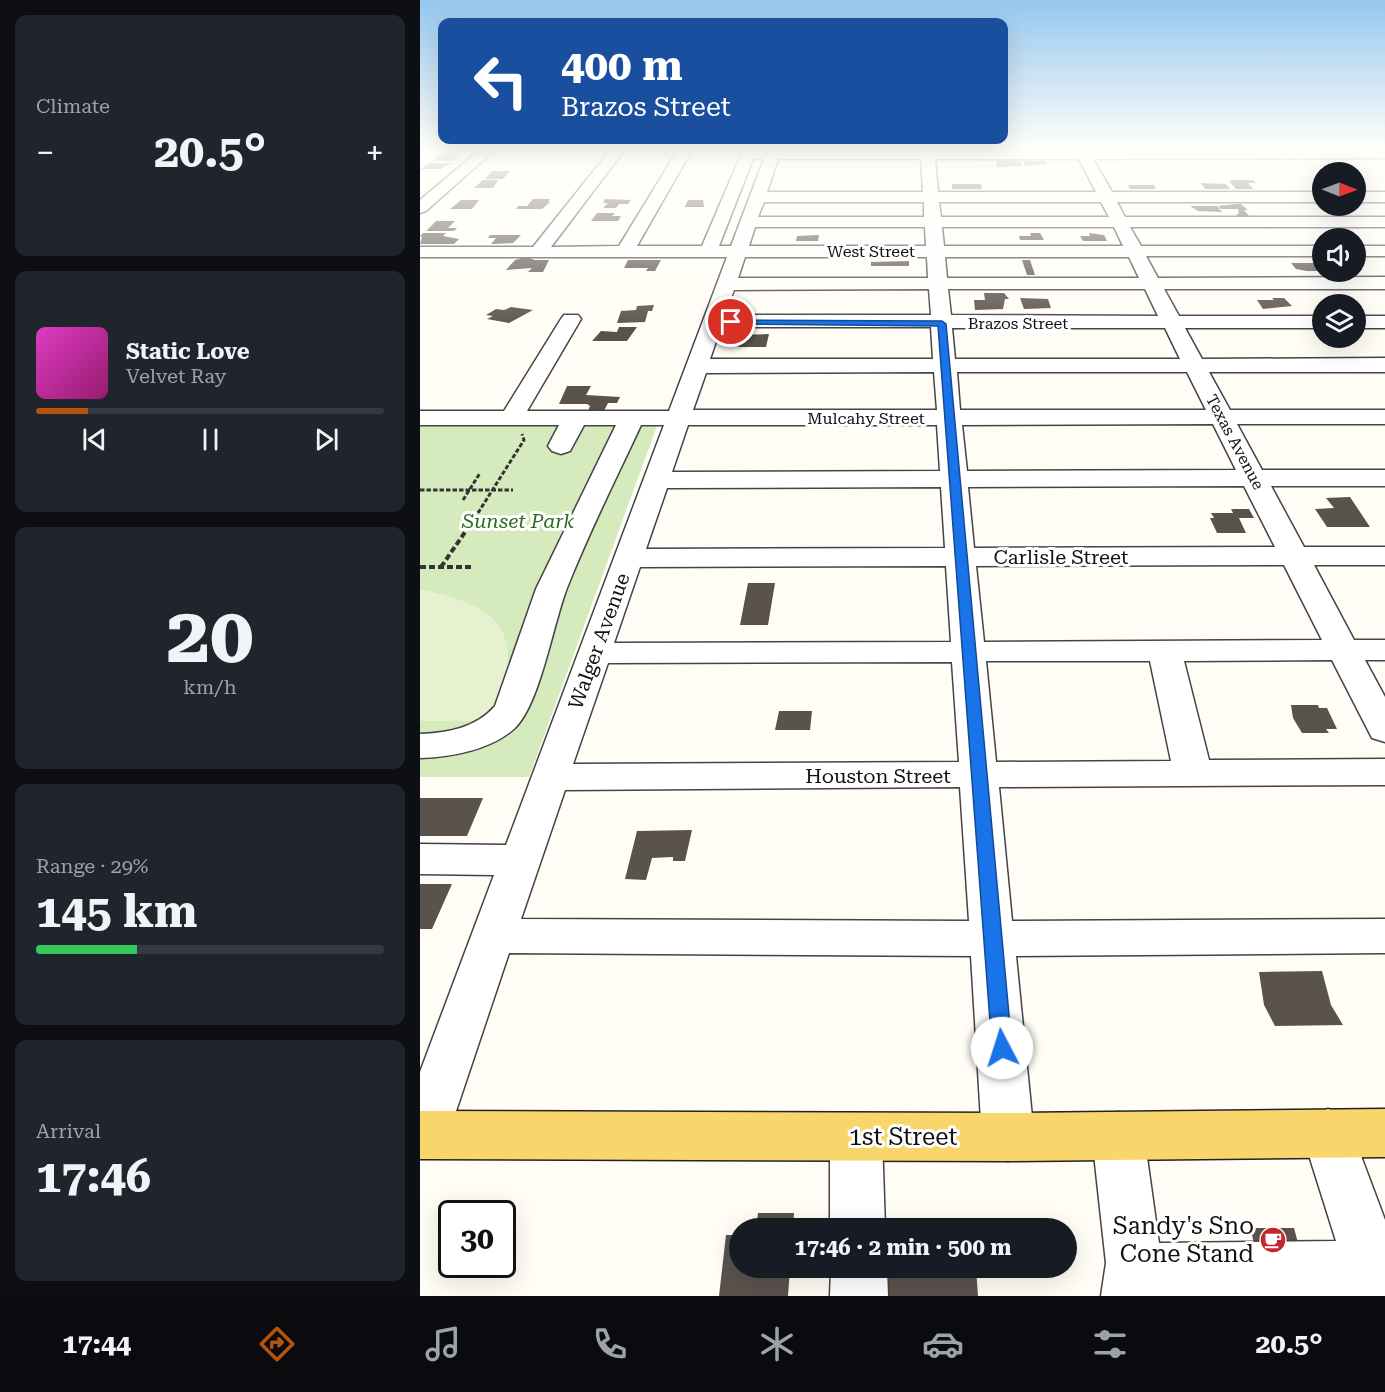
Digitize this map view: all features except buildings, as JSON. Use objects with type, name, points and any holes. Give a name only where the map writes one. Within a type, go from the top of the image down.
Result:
[{"type":"main road","name":"1st Street","points":[[421,1135],[1008,1137],[1385,1133]]},
{"type":"street","points":[[538,252],[572,208]]},
{"type":"street","points":[[625,252],[651,208]]},
{"type":"street","name":"West Street","points":[[420,252],[625,252],[713,208]]},
{"type":"street","name":"Walger Avenue","points":[[421,1135],[679,418],[726,284],[748,208]]},
{"type":"street","points":[[933,208],[1008,1137]]},
{"type":"street","name":"West Street","points":[[999,208],[1135,251],[1312,251]]},
{"type":"street","points":[[1046,208],[1119,222],[1385,222]]},
{"type":"street","name":"Texas Avenue","points":[[1112,208],[1385,730]]},
{"type":"street","points":[[1293,208],[1312,228]]},
{"type":"street","points":[[1366,251],[1385,251]]},
{"type":"street","points":[[726,284],[1152,283],[1312,278]]},
{"type":"street","points":[[1366,279],[1385,283]]},
{"type":"street","points":[[1364,282],[1385,305]]},
{"type":"street","points":[[513,425],[571,319]]},
{"type":"street","name":"Brazos Street","points":[[713,321],[942,324],[1312,322]]},
{"type":"street","points":[[1366,322],[1385,322]]},
{"type":"street","points":[[697,366],[1385,365]]},
{"type":"street","name":"Mulcahy Street","points":[[420,418],[513,425],[575,418],[1385,417]]},
{"type":"street","points":[[561,446],[575,418]]},
{"type":"street","points":[[420,746],[463,739],[487,730],[503,719],[523,676],[537,626],[558,575],[632,418]]},
{"type":"street","points":[[657,480],[1385,478]]},
{"type":"street","name":"Carlisle Street","points":[[629,558],[1385,556]]},
{"type":"street","points":[[594,654],[969,654],[1385,650]]},
{"type":"street","points":[[1165,652],[1193,774]]},
{"type":"street","name":"Houston Street","points":[[550,777],[1385,772]]},
{"type":"street","points":[[420,860],[521,860]]},
{"type":"street","points":[[494,936],[993,939],[1385,936]]},
{"type":"street","points":[[1118,1136],[1132,1283],[1239,1272],[1378,1282],[1328,1133]]},
{"type":"street","points":[[856,1137],[858,1218]]},
{"type":"street","points":[[859,1278],[859,1296]]},
{"type":"path","points":[[441,567],[495,490],[524,440],[523,434],[513,425]]},
{"type":"path","points":[[462,500],[480,473]]},
{"type":"path","points":[[420,490],[513,490]]},
{"type":"path","points":[[420,567],[472,567]]},
{"type":"green space","name":"Sunset Park","points":[[420,423],[658,423],[529,777],[420,777]]},
{"type":"green space","points":[[420,589],[458,599],[476,607],[492,618],[501,629],[506,642],[508,669],[501,697],[490,721],[420,721]]},
{"type":"place","name":"Sandy's Sno Cone Stand","points":[[1273,1240]]},
{"type":"route","points":[[731,322],[942,324],[1002,1048]]}]
